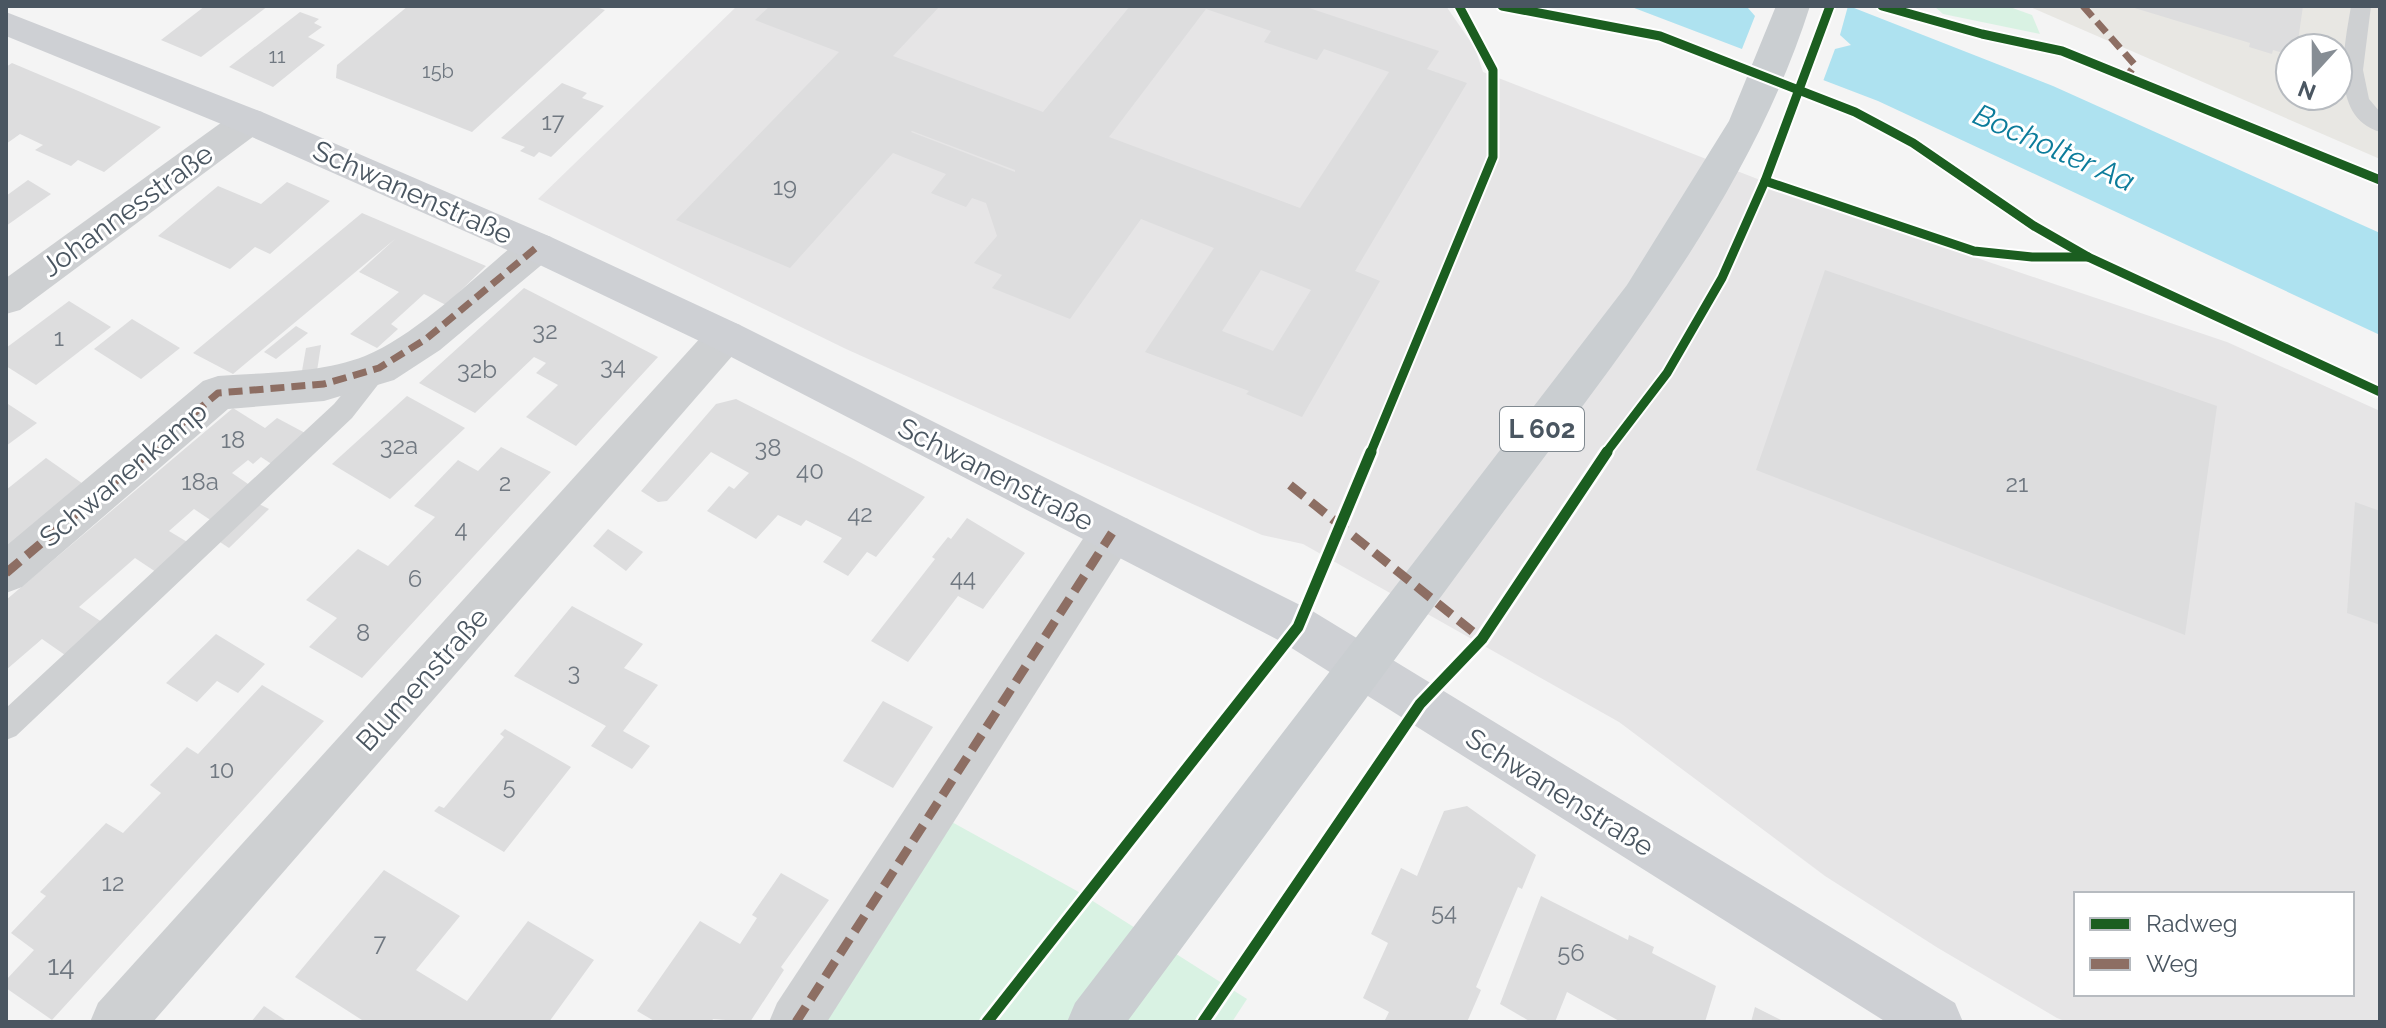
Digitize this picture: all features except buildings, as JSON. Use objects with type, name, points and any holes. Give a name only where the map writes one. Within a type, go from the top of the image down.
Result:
[{"type":"main road","name":"L 602","points":[[1094,1022],[1641,296],[1713,186],[1758,101],[1793,6]]},
{"type":"street","name":"Schwanenstraße","points":[[6,23],[249,121],[537,247],[726,336],[1298,627],[1936,1022]]},
{"type":"street","name":"Johannesstraße","points":[[6,299],[249,121]]},
{"type":"street","name":"Schwanenkamp","points":[[6,573],[218,393],[324,384],[379,368],[426,339],[537,247]]},
{"type":"street","name":"Blumenstraße","points":[[117,1022],[726,336]]},
{"type":"street","points":[[796,1022],[1112,533]]},
{"type":"lane","points":[[2361,6],[2351,78],[2363,112],[2380,124]]},
{"type":"lane","points":[[6,727],[343,411],[379,368]]},
{"type":"path","points":[[1908,15],[1911,6]]},
{"type":"shaded area","points":[[737,6],[1446,6],[1475,48],[1483,72],[1858,218],[2227,342],[2380,411],[2380,1022],[2067,1022],[2057,1018],[1938,948],[1825,876],[1619,722],[1303,544],[1262,535],[846,349],[538,199]]},
{"type":"shaded area","points":[[2028,6],[2380,6],[2380,159]]},
{"type":"green space","points":[[1934,6],[2007,6],[2032,15],[2040,34],[1943,14]]},
{"type":"green space","points":[[921,805],[1077,891],[1247,999],[1232,1022],[773,1022]]},
{"type":"water","name":"Bocholter Aa","points":[[1629,6],[1849,6],[2053,86],[2380,233],[2380,335],[1878,101]]},
{"type":"pier","points":[[1848,6],[1840,35],[1851,45],[1835,49],[1822,84],[1740,54],[1755,16],[1748,8]]},
{"type":"marked path","points":[[2083,6],[2135,65],[2127,76]]},
{"type":"marked path","points":[[6,573],[218,393],[324,384],[379,368],[426,339],[537,247]]},
{"type":"marked path","points":[[1290,485],[1482,639]]},
{"type":"marked path","points":[[796,1022],[1112,533]]},
{"type":"cycle path","points":[[987,1022],[1298,627],[1493,157],[1493,70],[1459,6]]},
{"type":"cycle path","points":[[1502,6],[1660,36],[1855,112],[1913,143],[2034,226],[2088,257],[2380,392]]},
{"type":"cycle path","points":[[1203,1022],[1420,704],[1482,639],[1610,447],[1667,373],[1722,278],[1765,181],[1830,6]]},
{"type":"cycle path","points":[[1882,6],[1982,34],[2062,51],[2380,180]]},
{"type":"cycle path","points":[[1765,181],[1974,251],[2032,257],[2088,257]]}]
